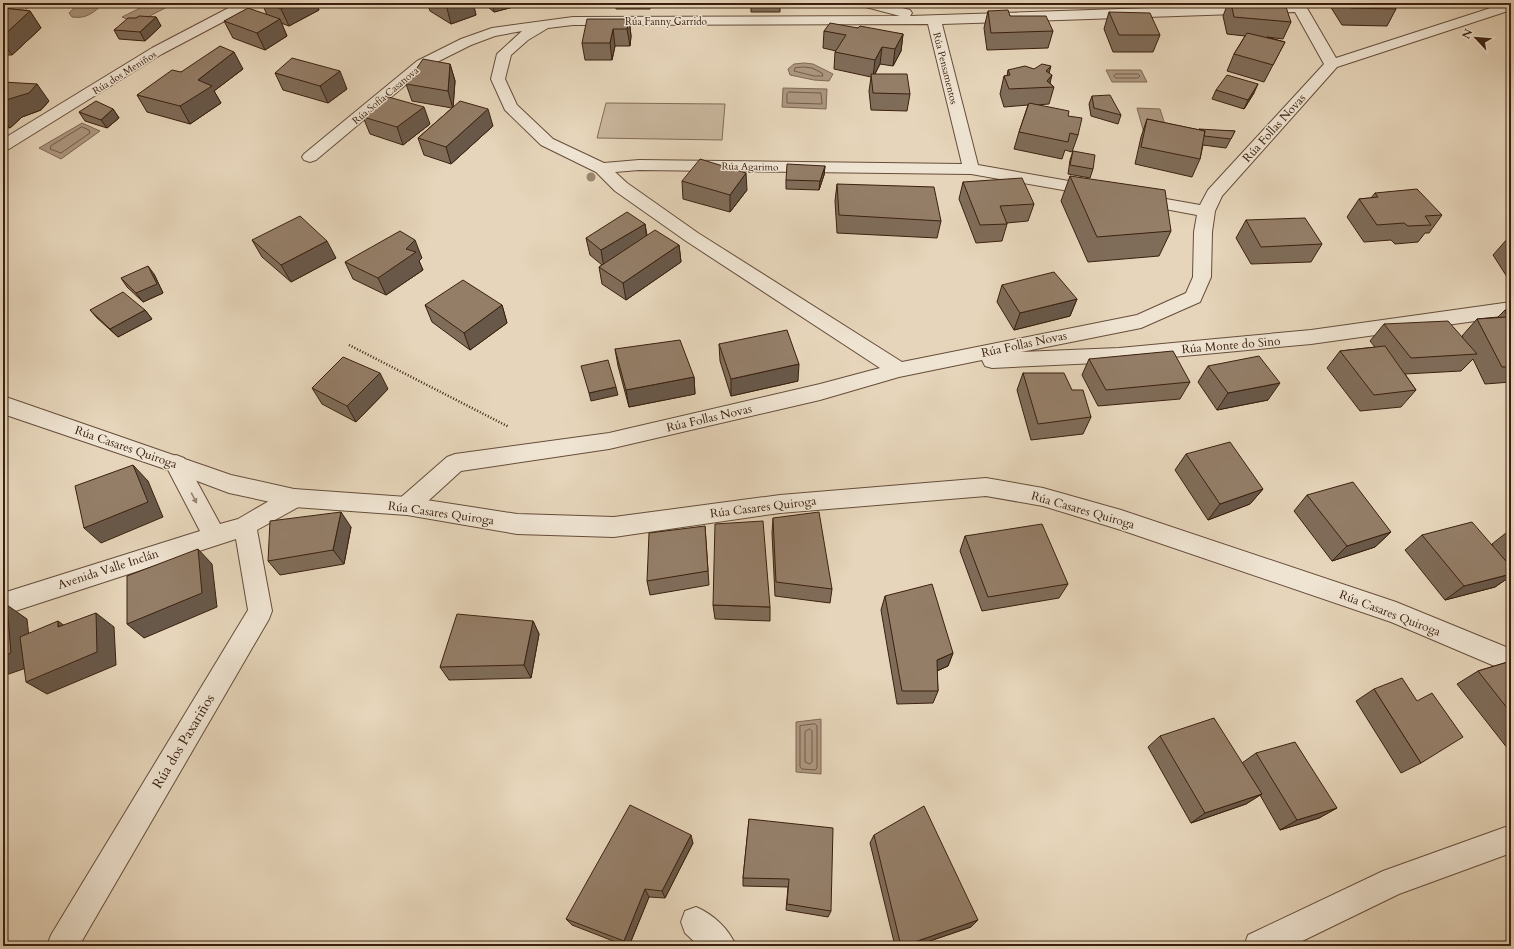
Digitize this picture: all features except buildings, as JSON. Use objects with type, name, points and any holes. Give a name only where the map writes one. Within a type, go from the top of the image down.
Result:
[{"type":"street","name":"Rúa dos Meniños","points":[[3,146],[157,51],[248,3]]},
{"type":"street","points":[[867,3],[934,20]]},
{"type":"street","name":"Rúa Pensamentos","points":[[971,169],[934,20],[1298,5],[1332,64]]},
{"type":"street","name":"Rúa Follas Novas","points":[[408,506],[455,462],[617,440],[820,392],[899,370],[1141,321],[1193,297],[1202,277],[1203,232],[1206,211],[1214,194],[1332,64],[1511,6]]},
{"type":"street","name":"Rúa Fanny Garrido","points":[[494,51],[523,37],[544,24],[572,21],[934,20]]},
{"type":"street","name":"Rúa Sofía Casanova","points":[[310,157],[422,64],[466,42],[492,32],[544,24]]},
{"type":"street","points":[[466,42],[494,51],[498,79],[510,107],[547,142],[602,168],[621,187],[692,237],[899,370]]},
{"type":"street","name":"Rúa Agarimo","points":[[602,168],[639,165],[971,169],[1206,211]]},
{"type":"street","name":"Rúa Monte do Sino","points":[[948,360],[1001,361],[1119,355],[1311,337],[1511,309]]},
{"type":"street","name":"Rúa Casares Quiroga","points":[[3,404],[13,409],[176,464],[229,484],[294,498],[408,506],[517,524],[614,527],[780,504],[986,486],[1043,497],[1121,520],[1396,613],[1511,661]]},
{"type":"street","points":[[176,464],[214,535]]},
{"type":"street","name":"Avenida Valle Inclán","points":[[3,604],[245,526],[294,498]]},
{"type":"street","name":"Rúa dos Paxariños","points":[[62,946],[260,612],[245,526]]},
{"type":"street","points":[[1259,946],[1393,881],[1511,839]]},
{"type":"street","points":[[696,922],[721,946]]},
{"type":"path","points":[[348,345],[552,449]]},
{"type":"shaded area","points":[[3,3],[33,3],[17,18],[3,17]]},
{"type":"shaded area","points":[[606,103],[725,104],[722,140],[597,138]]},
{"type":"water","points":[[79,3],[104,3],[86,16],[72,17],[69,13]]},
{"type":"water","points":[[150,3],[161,3],[169,6],[136,23],[122,17]]},
{"type":"water","points":[[794,64],[813,64],[833,74],[829,81],[814,80],[790,75],[788,69]]},
{"type":"water","points":[[1106,70],[1141,70],[1147,82],[1112,82]]},
{"type":"water","points":[[783,88],[827,89],[826,109],[782,107]]},
{"type":"water","points":[[1137,108],[1160,109],[1168,134],[1144,133]]},
{"type":"water","points":[[82,123],[100,131],[61,159],[39,148]]},
{"type":"water","points":[[821,719],[821,774],[796,772],[796,722]]}]
